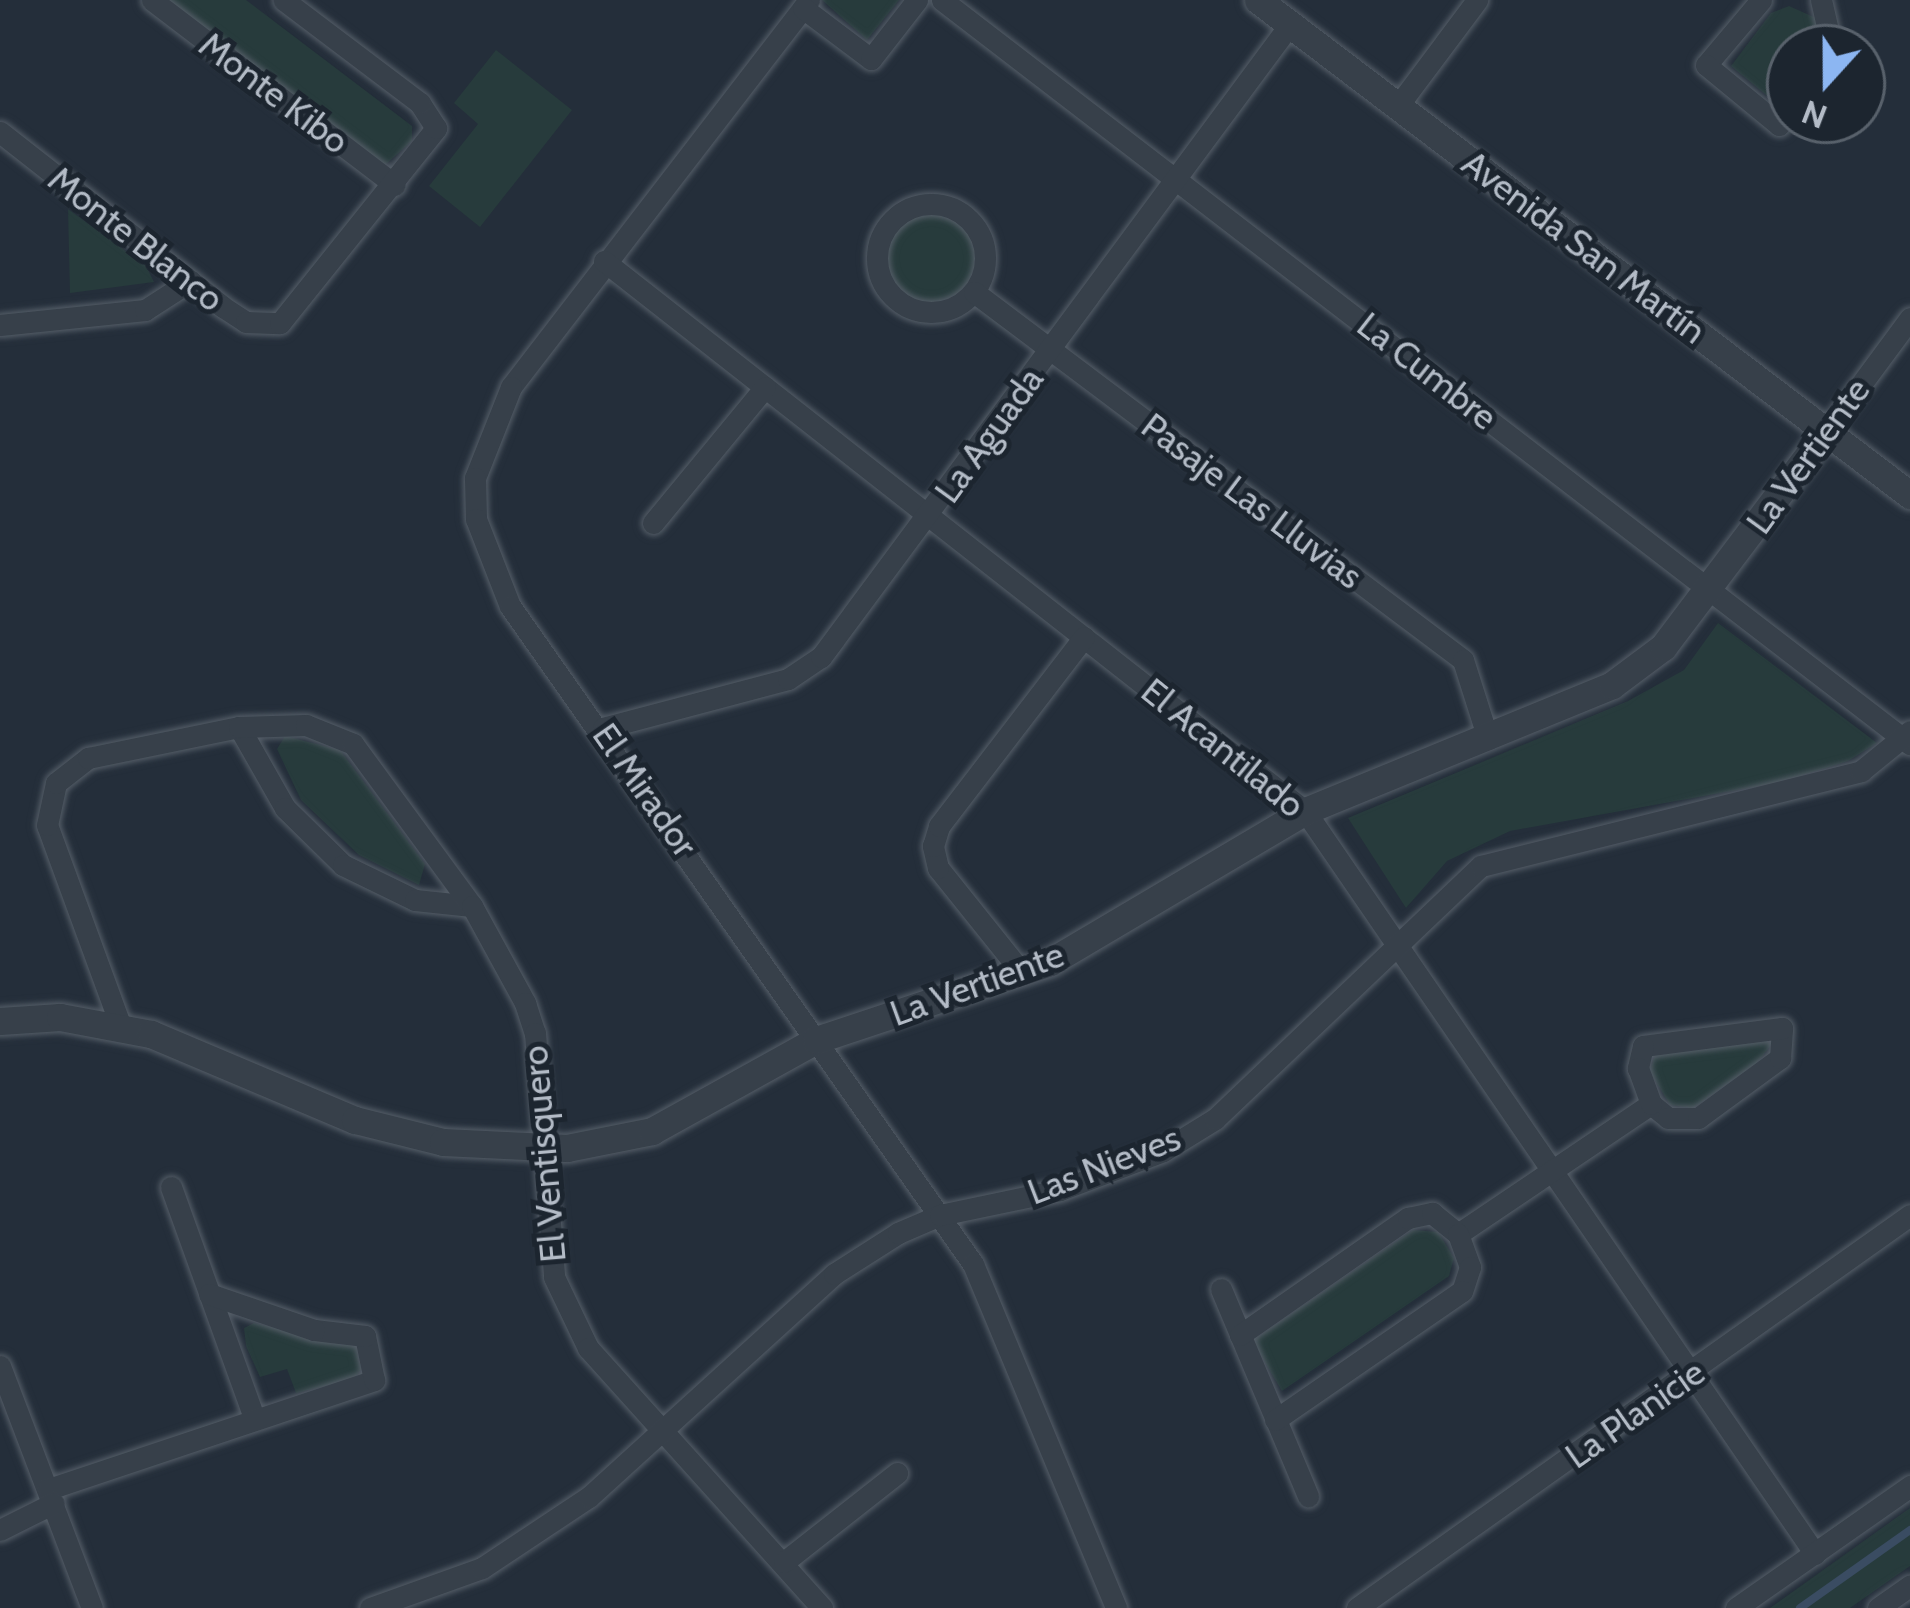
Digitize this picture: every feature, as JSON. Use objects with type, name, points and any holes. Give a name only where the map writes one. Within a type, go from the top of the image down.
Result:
[{"type":"street","name":"Monte Kibo","points":[[152,0],[395,185]]},
{"type":"street","points":[[284,0],[420,103],[436,128],[395,185]]},
{"type":"street","points":[[806,4],[871,59],[917,0]]},
{"type":"street","name":"La Cumbre","points":[[943,0],[1178,177],[1709,592],[1908,738]]},
{"type":"street","name":"Avenida San Martín","points":[[1258,0],[1910,494]]},
{"type":"street","points":[[1397,107],[1477,0]]},
{"type":"street","points":[[1761,0],[1706,64],[1766,114]]},
{"type":"street","name":"El Mirador","points":[[806,4],[604,260],[511,387],[475,478],[476,519],[510,606],[603,728],[973,1264],[1116,1608]]},
{"type":"street","name":"La Aguada","points":[[603,728],[801,673],[829,648],[1290,24]]},
{"type":"street","name":"Monte Blanco","points":[[0,133],[246,322],[280,323],[395,185]]},
{"type":"street","points":[[920,205],[957,210],[981,238],[986,256],[974,292],[943,311],[924,312],[891,294],[877,260],[888,225],[920,205]]},
{"type":"street","name":"El Acantilado","points":[[604,260],[1305,811],[1815,1554]]},
{"type":"street","points":[[0,325],[145,310],[190,281]]},
{"type":"street","name":"Pasaje Las Lluvias","points":[[974,292],[1463,660],[1488,739]]},
{"type":"street","name":"La Vertiente","points":[[0,1021],[60,1017],[121,1027],[398,1133],[539,1148],[652,1131],[816,1040],[1023,974],[1305,811],[1612,685],[1664,647],[1709,592],[1910,318]]},
{"type":"street","points":[[653,523],[765,387]]},
{"type":"street","points":[[1023,974],[938,868],[933,846],[939,826],[1084,637]]},
{"type":"street","name":"El Ventisquero","points":[[121,1027],[47,825],[50,796],[64,772],[88,758],[239,727],[305,724],[353,744],[472,906],[535,1033],[539,1148],[554,1277],[589,1348],[822,1608]]},
{"type":"street","points":[[239,727],[285,808],[343,865],[415,900],[472,906]]},
{"type":"street","name":"Las Nieves","points":[[370,1608],[482,1568],[589,1498],[834,1274],[940,1215],[1060,1190],[1163,1151],[1214,1119],[1398,946],[1448,890],[1499,856],[1861,771],[1908,738]]},
{"type":"street","points":[[1782,1028],[1780,1058],[1698,1118],[1668,1118],[1651,1104],[1638,1068],[1643,1046],[1782,1028]]},
{"type":"street","points":[[1458,1234],[1651,1104]]},
{"type":"street","points":[[171,1187],[254,1418]]},
{"type":"street","points":[[1240,1335],[1408,1218],[1432,1213],[1458,1234],[1470,1267],[1462,1291],[1275,1420]]},
{"type":"street","name":"La Planicie","points":[[1357,1608],[1692,1376],[1910,1215]]},
{"type":"street","points":[[1221,1289],[1307,1496]]},
{"type":"street","points":[[0,1530],[51,1496],[254,1418],[374,1380],[365,1336],[314,1330],[209,1294]]},
{"type":"street","points":[[0,1366],[92,1608]]},
{"type":"street","points":[[784,1562],[897,1473]]},
{"type":"street","points":[[1736,1608],[1910,1486]]},
{"type":"street","points":[[1878,1608],[1910,1586]]},
{"type":"green space","points":[[167,0],[246,0],[412,126],[412,141],[385,165]]},
{"type":"green space","points":[[822,0],[899,0],[867,40]]},
{"type":"green space","points":[[1789,6],[1816,18],[1817,24],[1766,24],[1766,95],[1731,66],[1771,13]]},
{"type":"green space","points":[[496,50],[572,110],[480,227],[429,186],[478,124],[454,103]]},
{"type":"green space","points":[[68,209],[146,266],[154,282],[70,293]]},
{"type":"green space","points":[[931,214],[948,217],[962,227],[972,241],[972,275],[962,289],[948,299],[931,302],[914,299],[900,289],[890,275],[887,258],[890,241],[900,227],[914,217]]},
{"type":"green space","points":[[1718,623],[1877,743],[1848,761],[1781,782],[1510,831],[1447,861],[1406,908],[1348,818],[1628,701],[1684,670]]},
{"type":"green space","points":[[285,736],[340,750],[425,864],[419,885],[359,855],[301,800],[277,749]]},
{"type":"green space","points":[[1766,1038],[1771,1045],[1757,1063],[1693,1108],[1670,1105],[1650,1072],[1656,1052]]},
{"type":"green space","points":[[1413,1230],[1438,1232],[1454,1258],[1449,1276],[1282,1391],[1252,1341]]},
{"type":"green space","points":[[254,1323],[356,1346],[361,1370],[353,1379],[296,1393],[287,1369],[260,1377],[246,1346],[244,1328]]},
{"type":"green space","points":[[1910,1508],[1910,1566],[1850,1608],[1770,1608]]},
{"type":"waterway","points":[[1800,1608],[1910,1530]]}]
